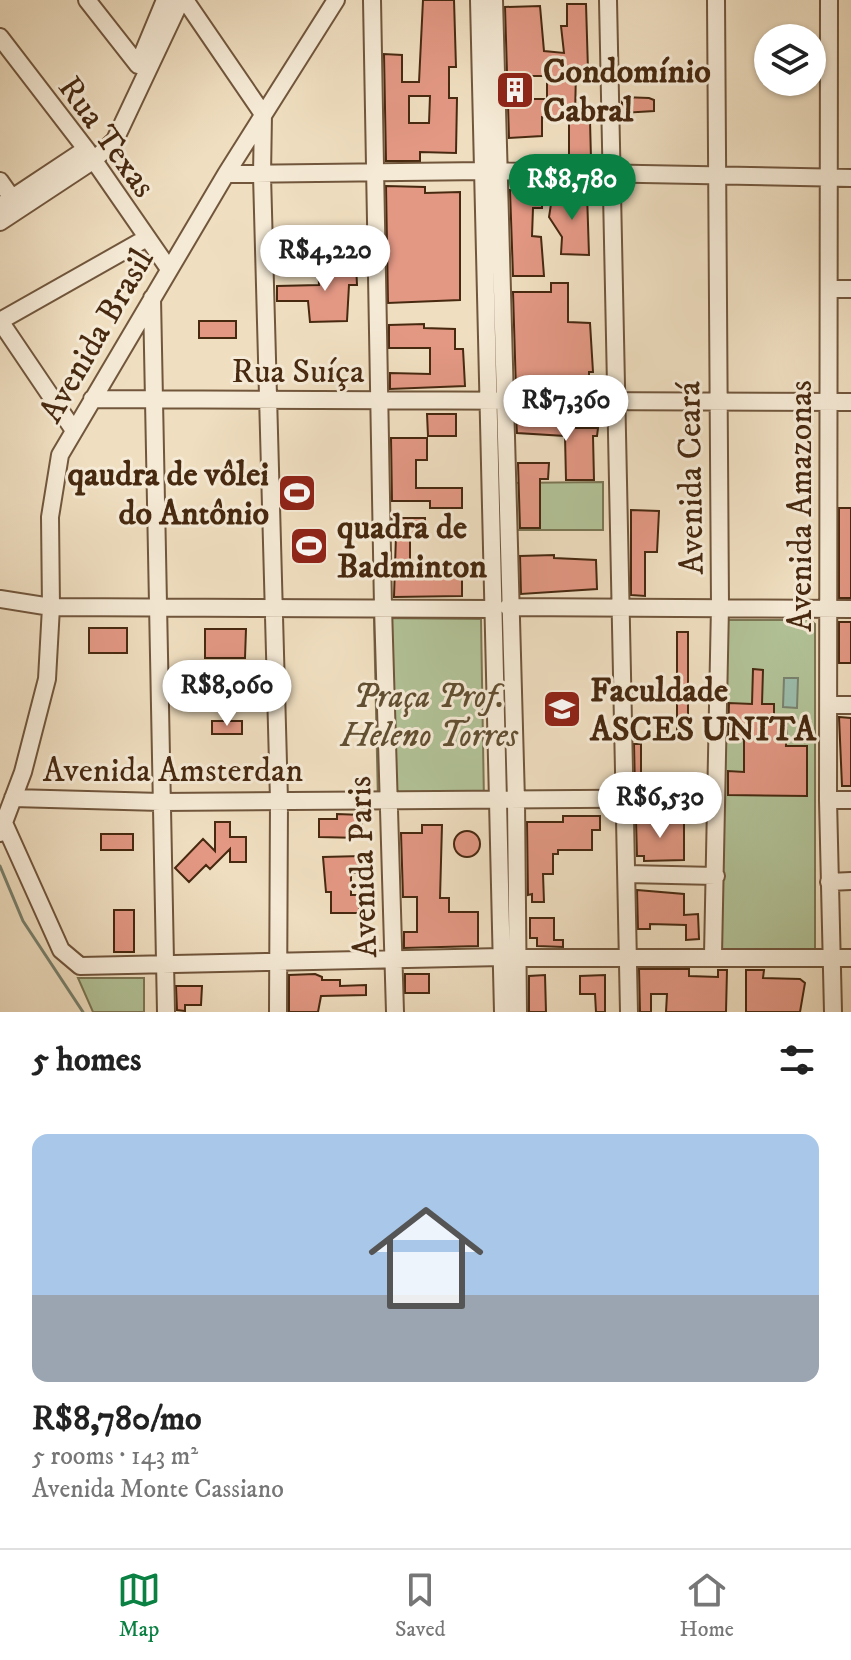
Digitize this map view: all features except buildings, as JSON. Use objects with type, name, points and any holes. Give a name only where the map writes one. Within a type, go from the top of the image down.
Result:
[{"type":"street","points":[[87,0],[138,65],[165,0]]},
{"type":"street","points":[[0,181],[6,202],[115,140],[183,0],[263,114],[262,175],[279,800],[278,1012]]},
{"type":"street","name":"Avenida Brasil","points":[[2,828],[47,679],[52,492],[60,455],[226,174],[336,0]]},
{"type":"street","name":"Avenida Paris","points":[[372,0],[383,607],[395,1012]]},
{"type":"street","points":[[479,0],[492,171]]},
{"type":"street","points":[[494,0],[492,171],[501,608],[496,800],[509,957],[518,1012]]},
{"type":"street","points":[[608,0],[618,606],[629,1012]]},
{"type":"street","name":"Avenida Ceará","points":[[713,955],[720,606],[716,0]]},
{"type":"street","name":"Avenida Amazonas","points":[[829,0],[828,800],[829,958],[833,1012]]},
{"type":"street","name":"Rua Texas","points":[[0,37],[89,153],[145,239],[169,269]]},
{"type":"street","points":[[0,222],[89,153]]},
{"type":"street","points":[[226,174],[492,171],[851,178]]},
{"type":"street","points":[[73,429],[0,321],[145,239]]},
{"type":"street","points":[[830,289],[851,289]]},
{"type":"street","points":[[152,296],[166,1012]]},
{"type":"street","name":"Rua Suíça","points":[[92,399],[851,402]]},
{"type":"street","points":[[0,599],[51,607],[720,606],[851,609]]},
{"type":"street","points":[[501,608],[516,801],[509,957],[503,1012]]},
{"type":"street","points":[[830,705],[851,705]]},
{"type":"street","name":"Avenida Amsterdan","points":[[13,798],[161,802],[716,798]]},
{"type":"street","points":[[828,800],[851,800]]},
{"type":"street","points":[[2,828],[69,960],[80,966],[628,955],[851,958]]},
{"type":"street","points":[[627,874],[716,876]]},
{"type":"street","points":[[829,882],[851,881]]},
{"type":"green space","name":"qaudra de vôlei do Antônio","points":[[282,480],[310,481],[314,506],[281,505]]},
{"type":"green space","points":[[603,482],[603,530],[507,530],[506,483]]},
{"type":"green space","name":"Praça Prof. Heleno Torres","points":[[374,618],[481,619],[484,803],[378,802]]},
{"type":"green space","points":[[721,620],[810,620],[815,624],[815,951],[721,953]]},
{"type":"green space","points":[[78,978],[144,978],[144,1012],[93,1012]]},
{"type":"shaded area","points":[[784,678],[798,678],[797,708],[783,707]]},
{"type":"waterway","points":[[0,866],[23,921],[83,1012]]},
{"type":"place","name":"Condomínio Cabral","points":[[515,90]]},
{"type":"place","name":"qaudra de vôlei do Antônio","points":[[297,493]]},
{"type":"place","name":"quadra de Badminton","points":[[309,546]]},
{"type":"place","name":"Faculdade ASCES UNITA","points":[[562,709]]}]
